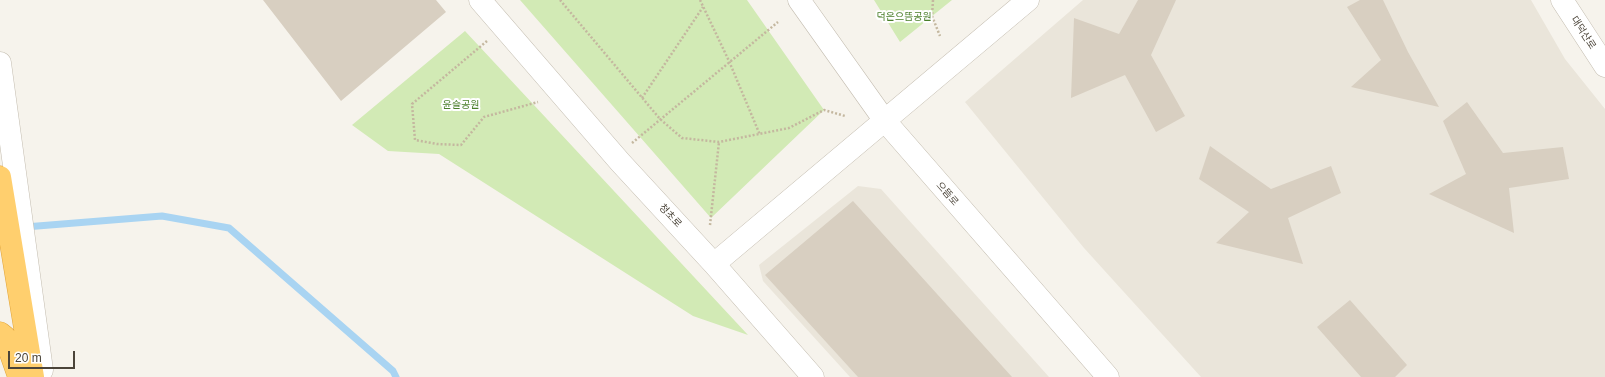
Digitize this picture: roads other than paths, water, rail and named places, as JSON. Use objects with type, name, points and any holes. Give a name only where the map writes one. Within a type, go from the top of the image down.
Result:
[{"type":"highway","points":[[0,177],[33,377]]},
{"type":"highway","points":[[0,332],[5,337],[19,377]]},
{"type":"street","name":"청초로","points":[[480,0],[620,162],[714,264],[813,377]]},
{"type":"street","name":"으뜸로","points":[[799,0],[884,121],[1108,377]]},
{"type":"street","points":[[714,264],[1028,0]]},
{"type":"street","name":"대덕산로","points":[[1562,0],[1605,66]]},
{"type":"street","points":[[0,63],[43,377]]},
{"type":"waterway","points":[[25,227],[162,216],[229,228],[393,371],[396,377]]},
{"type":"park label","name":"덕은으뜸공원","points":[[904,17]]},
{"type":"park label","name":"윤슬공원","points":[[461,105]]}]
